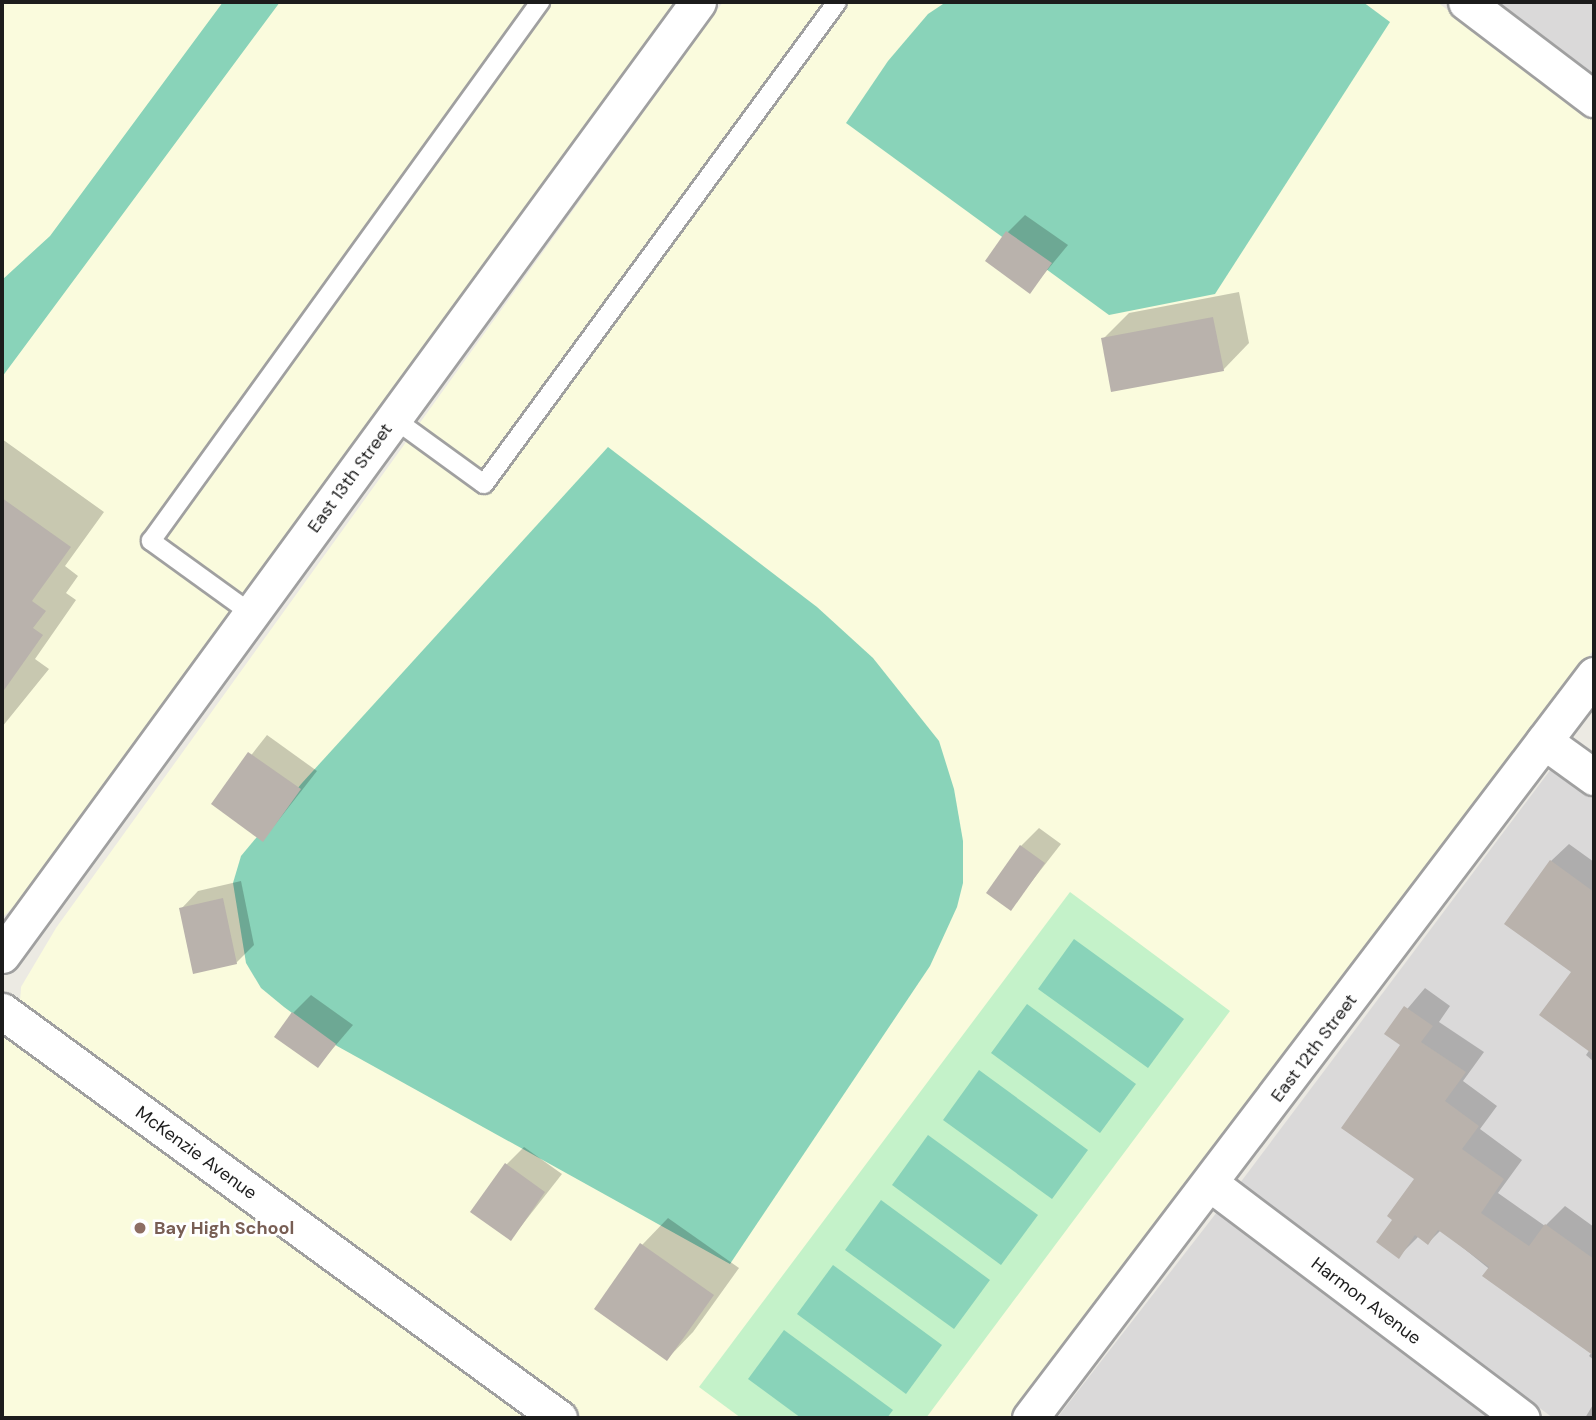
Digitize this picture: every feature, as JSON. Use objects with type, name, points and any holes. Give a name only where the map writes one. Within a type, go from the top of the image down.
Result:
[{"type":"street","name":"East 13th Street","points":[[2,955],[698,2]]},
{"type":"street","points":[[1466,2],[1594,99]]},
{"type":"street","name":"East 12th Street","points":[[1030,1418],[1211,1184],[1594,675]]},
{"type":"street","points":[[1544,741],[1594,777]]},
{"type":"street","name":"McKenzie Avenue","points":[[2,1011],[559,1418]]},
{"type":"street","name":"Harmon Avenue","points":[[1211,1184],[1522,1418]]},
{"type":"lane","points":[[252,614],[151,541],[540,2]]},
{"type":"lane","points":[[393,418],[484,484],[837,2]]},
{"type":"shaded area","points":[[2,2],[675,2],[17,903],[2,918]]},
{"type":"shaded area","name":"Bay High School","points":[[723,2],[1437,2],[1594,120],[1594,649],[1455,842],[1010,1418],[583,1418],[35,1024],[20,1002],[21,987],[56,928]]},
{"type":"shaded area","points":[[1498,2],[1594,2],[1594,75]]},
{"type":"shaded area","points":[[1551,769],[1594,800],[1594,1418],[1553,1418],[1240,1183]]},
{"type":"shaded area","name":"Bay High School","points":[[2,1032],[540,1418],[2,1418]]},
{"type":"shaded area","points":[[1217,1212],[1491,1418],[1057,1418]]},
{"type":"green space","points":[[223,2],[280,2],[2,377],[2,280],[50,236]]},
{"type":"green space","points":[[946,2],[1363,2],[1390,22],[1215,294],[1109,315],[846,123],[888,61],[928,14]]},
{"type":"green space","points":[[608,447],[817,607],[873,658],[939,741],[954,789],[963,841],[963,883],[957,907],[930,966],[730,1264],[337,1046],[284,1007],[261,988],[246,963],[233,883],[241,856],[302,783]]},
{"type":"green space","points":[[1070,892],[1230,1011],[926,1418],[741,1418],[699,1387]]},
{"type":"green space","points":[[1074,939],[1184,1019],[1148,1068],[1038,989]]},
{"type":"green space","points":[[1027,1004],[1136,1084],[1100,1133],[991,1053]]},
{"type":"green space","points":[[979,1070],[1088,1150],[1052,1199],[943,1120]]},
{"type":"green space","points":[[928,1135],[1038,1215],[1001,1265],[892,1185]]},
{"type":"green space","points":[[881,1200],[990,1280],[954,1329],[845,1250]]},
{"type":"green space","points":[[833,1265],[942,1345],[906,1394],[797,1314]]},
{"type":"green space","points":[[784,1330],[893,1410],[887,1418],[801,1418],[748,1379]]},
{"type":"building","points":[[1006,231],[1052,263],[1030,294],[985,261]]},
{"type":"building","points":[[1213,317],[1224,371],[1111,392],[1101,338]]},
{"type":"building","points":[[2,498],[71,547],[32,601],[46,611],[33,628],[43,635],[2,693]]},
{"type":"building","points":[[248,752],[301,789],[263,842],[211,804]]},
{"type":"building","points":[[1020,845],[1045,863],[1011,911],[986,893]]},
{"type":"building","points":[[1550,860],[1594,892],[1594,1055],[1539,1015],[1571,972],[1504,924]]},
{"type":"building","points":[[223,898],[237,964],[193,974],[179,908]]},
{"type":"building","points":[[1404,1006],[1433,1026],[1421,1042],[1466,1072],[1445,1101],[1479,1126],[1462,1149],[1504,1179],[1481,1213],[1529,1246],[1545,1224],[1594,1259],[1594,1356],[1482,1276],[1489,1267],[1438,1230],[1428,1245],[1415,1235],[1399,1259],[1376,1242],[1392,1220],[1387,1216],[1414,1179],[1341,1128],[1400,1045],[1384,1034]]},
{"type":"building","points":[[292,1012],[336,1044],[318,1068],[274,1037]]},
{"type":"building","points":[[505,1163],[545,1192],[511,1241],[470,1212]]},
{"type":"building","points":[[640,1243],[714,1295],[667,1361],[594,1309]]},
{"type":"place","name":"Bay High School","points":[[140,1228]]}]
